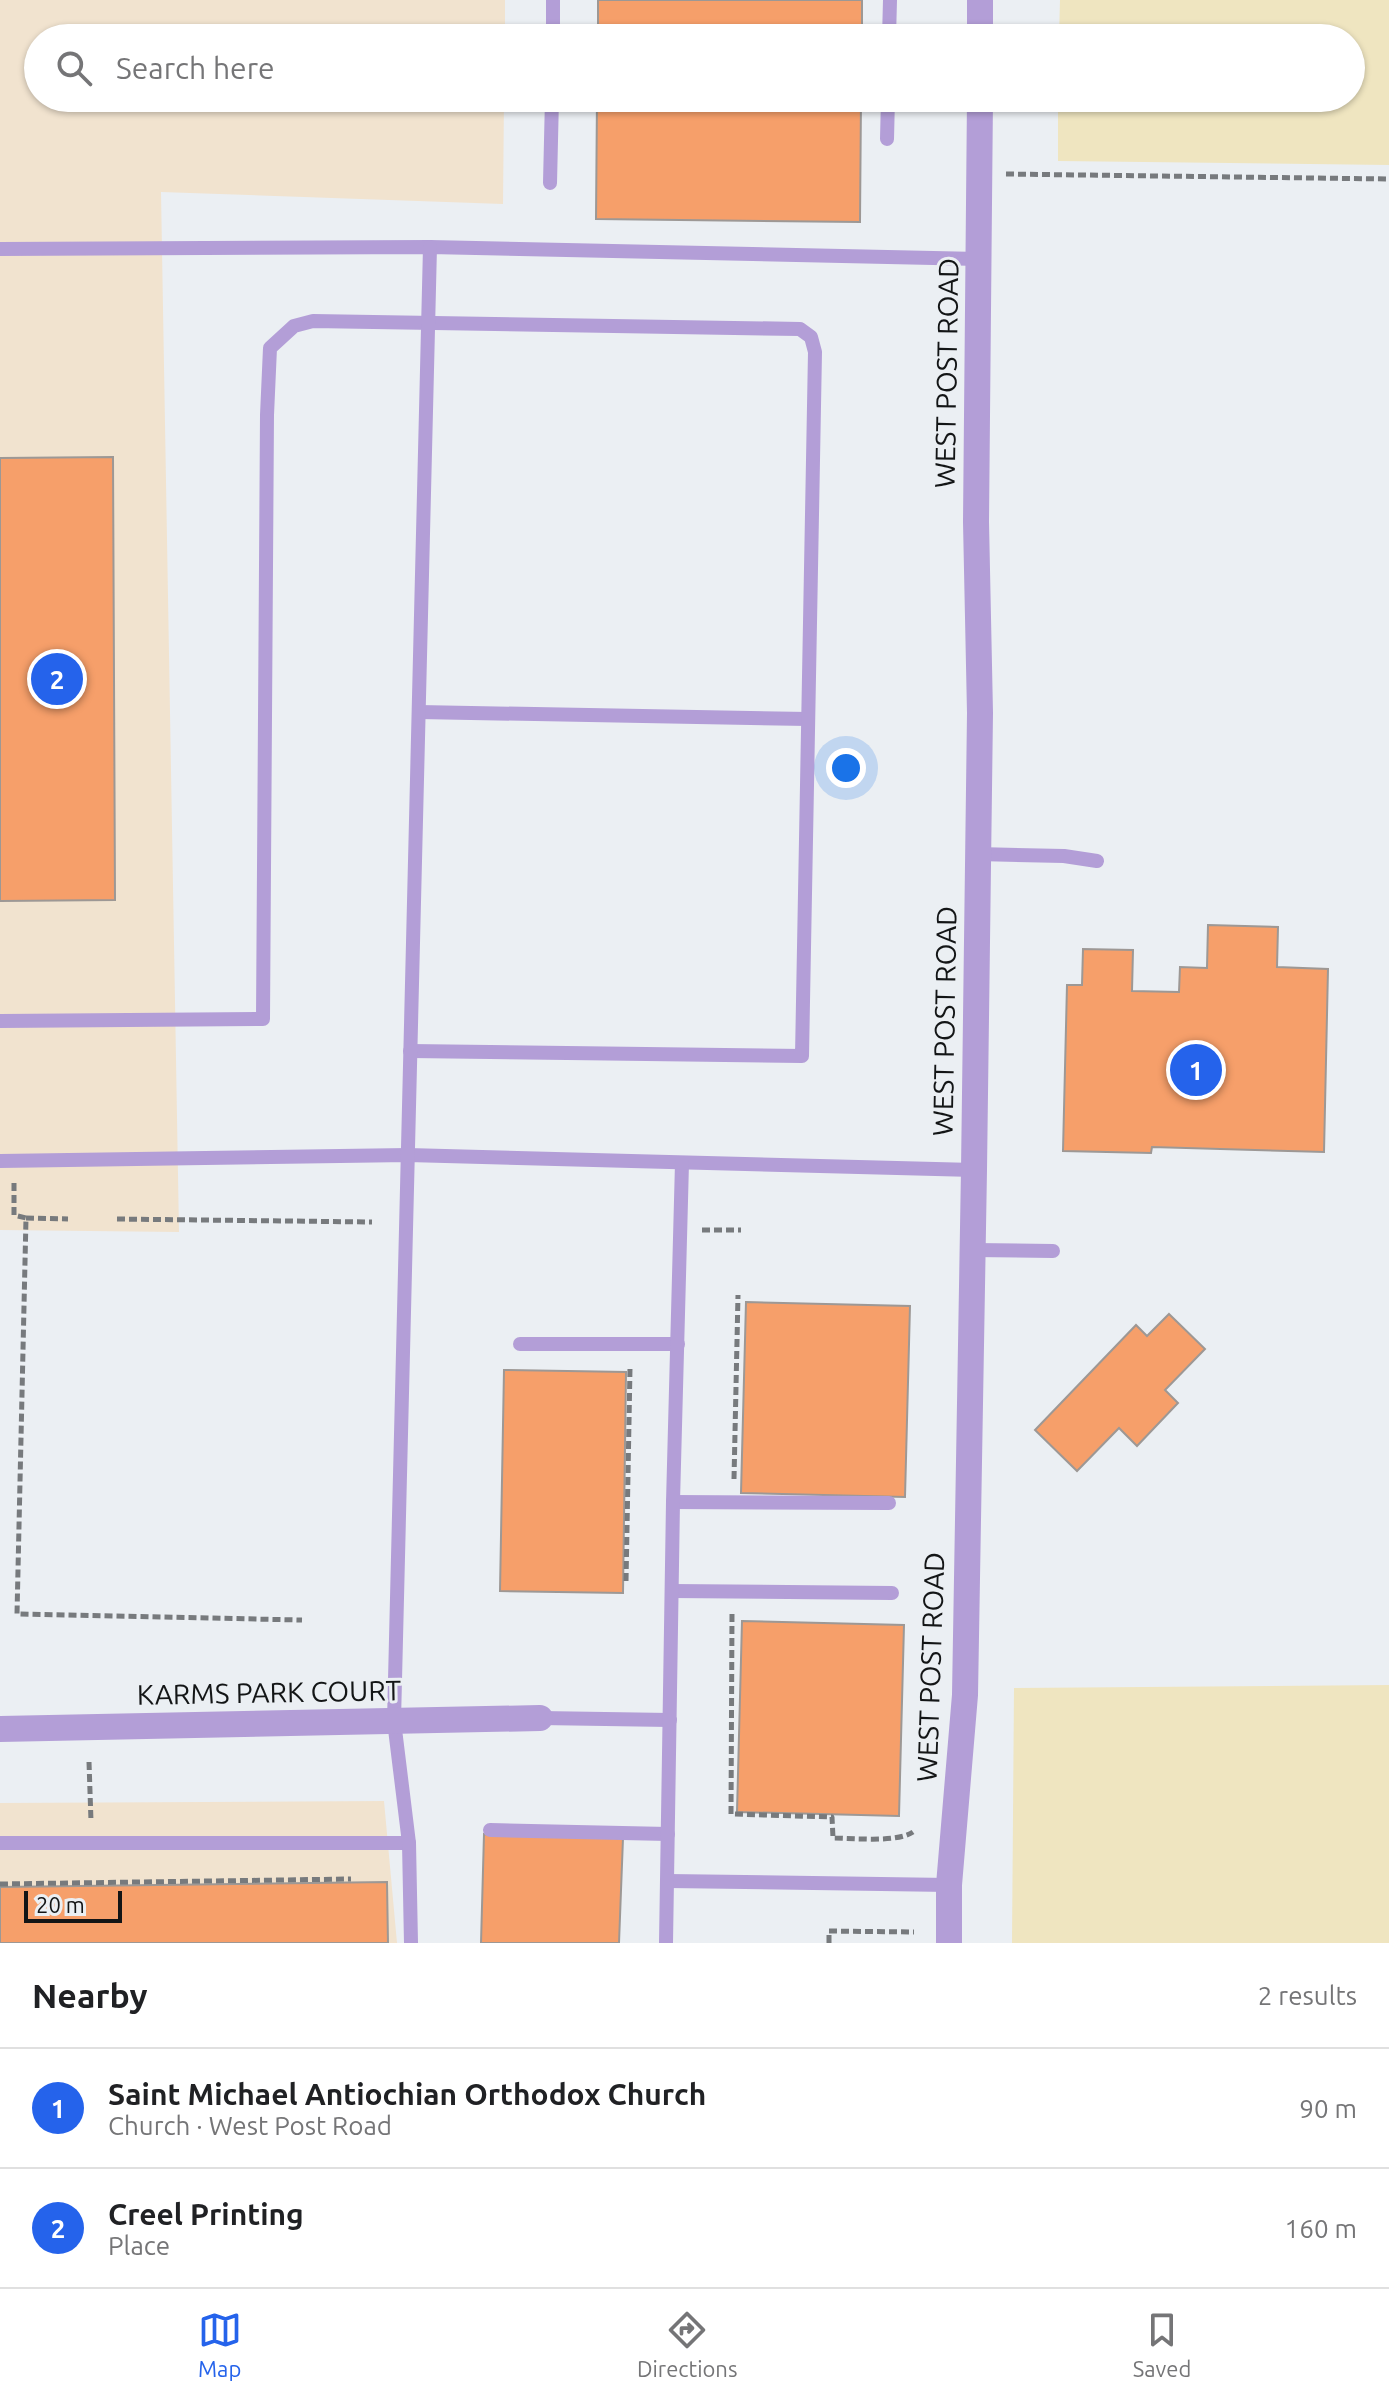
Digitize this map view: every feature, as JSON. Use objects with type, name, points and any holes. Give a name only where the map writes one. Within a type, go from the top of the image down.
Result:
[{"type":"street","points":[[980,0],[980,24]]},
{"type":"street","name":"WEST POST ROAD","points":[[949,1943],[949,1885],[965,1695],[973,1250],[980,713],[976,522],[980,112]]},
{"type":"street","name":"KARMS PARK COURT","points":[[0,1729],[540,1718]]},
{"type":"lane","points":[[553,0],[553,24]]},
{"type":"lane","points":[[889,24],[890,0]]},
{"type":"lane","points":[[550,183],[552,112]]},
{"type":"lane","points":[[887,139],[888,112]]},
{"type":"lane","points":[[411,1943],[409,1843],[394,1721],[430,247]]},
{"type":"lane","points":[[0,249],[430,247],[979,259]]},
{"type":"lane","points":[[0,1021],[263,1019],[267,415],[270,348],[294,326],[313,321],[800,329],[811,337],[815,352],[802,1056],[410,1051]]},
{"type":"lane","points":[[419,712],[808,719]]},
{"type":"lane","points":[[977,854],[1064,856],[1097,861]]},
{"type":"lane","points":[[0,1161],[408,1155],[974,1170]]},
{"type":"lane","points":[[666,1943],[682,1163]]},
{"type":"lane","points":[[973,1250],[1053,1251]]},
{"type":"lane","points":[[520,1344],[678,1344]]},
{"type":"lane","points":[[673,1502],[889,1503]]},
{"type":"lane","points":[[672,1591],[892,1593]]},
{"type":"lane","points":[[540,1718],[670,1720]]},
{"type":"lane","points":[[490,1830],[668,1834]]},
{"type":"lane","points":[[0,1843],[409,1843]]},
{"type":"lane","points":[[668,1881],[949,1885]]},
{"type":"path","points":[[981,174],[1389,179]]},
{"type":"path","points":[[14,1178],[14,1215],[68,1219]]},
{"type":"path","points":[[26,1218],[17,1614],[302,1620]]},
{"type":"path","points":[[117,1219],[372,1222]]},
{"type":"path","points":[[681,1229],[741,1230]]},
{"type":"path","points":[[734,1484],[738,1295]]},
{"type":"path","points":[[626,1581],[630,1368]]},
{"type":"path","points":[[732,1613],[731,1814],[832,1817],[833,1838],[892,1838],[909,1836],[913,1832]]},
{"type":"path","points":[[89,1762],[91,1821]]},
{"type":"path","points":[[0,1884],[351,1879]]},
{"type":"path","points":[[829,1943],[829,1931],[914,1932]]},
{"type":"shaded area","points":[[0,0],[505,0],[505,24],[24,24],[24,112],[504,112],[503,204],[161,192],[179,1232],[0,1230]]},
{"type":"shaded area","points":[[384,1801],[397,1943],[0,1943],[0,1803]]},
{"type":"sand","points":[[1060,0],[1389,0],[1389,165],[1058,161],[1058,112],[1365,112],[1365,24],[1059,24]]},
{"type":"sand","points":[[1389,1685],[1389,1943],[1012,1943],[1014,1688]]},
{"type":"building","points":[[598,0],[862,0],[862,24],[598,24]]},
{"type":"building","points":[[597,112],[861,112],[860,222],[596,219]]},
{"type":"building","points":[[113,457],[115,900],[0,901],[0,458]]},
{"type":"building","points":[[1208,925],[1278,927],[1277,967],[1328,969],[1324,1152],[1152,1147],[1151,1153],[1063,1151],[1067,985],[1082,985],[1083,949],[1133,950],[1132,991],[1179,992],[1180,967],[1207,968]]},
{"type":"building","points":[[746,1302],[910,1306],[905,1497],[741,1493]]},
{"type":"building","points":[[1169,1314],[1205,1349],[1165,1390],[1178,1403],[1137,1446],[1119,1428],[1077,1471],[1035,1430],[1136,1325],[1147,1336]]},
{"type":"building","points":[[504,1370],[626,1372],[623,1593],[500,1591]]},
{"type":"building","points":[[742,1621],[904,1625],[899,1816],[737,1812]]},
{"type":"building","points":[[484,1834],[623,1838],[619,1943],[481,1943]]},
{"type":"building","points":[[387,1882],[388,1943],[0,1943],[0,1887]]},
{"type":"place","name":"Creel Printing","points":[[57,679]]},
{"type":"place","name":"Saint Michael Antiochian Orthodox Church","points":[[1196,1070]]}]
